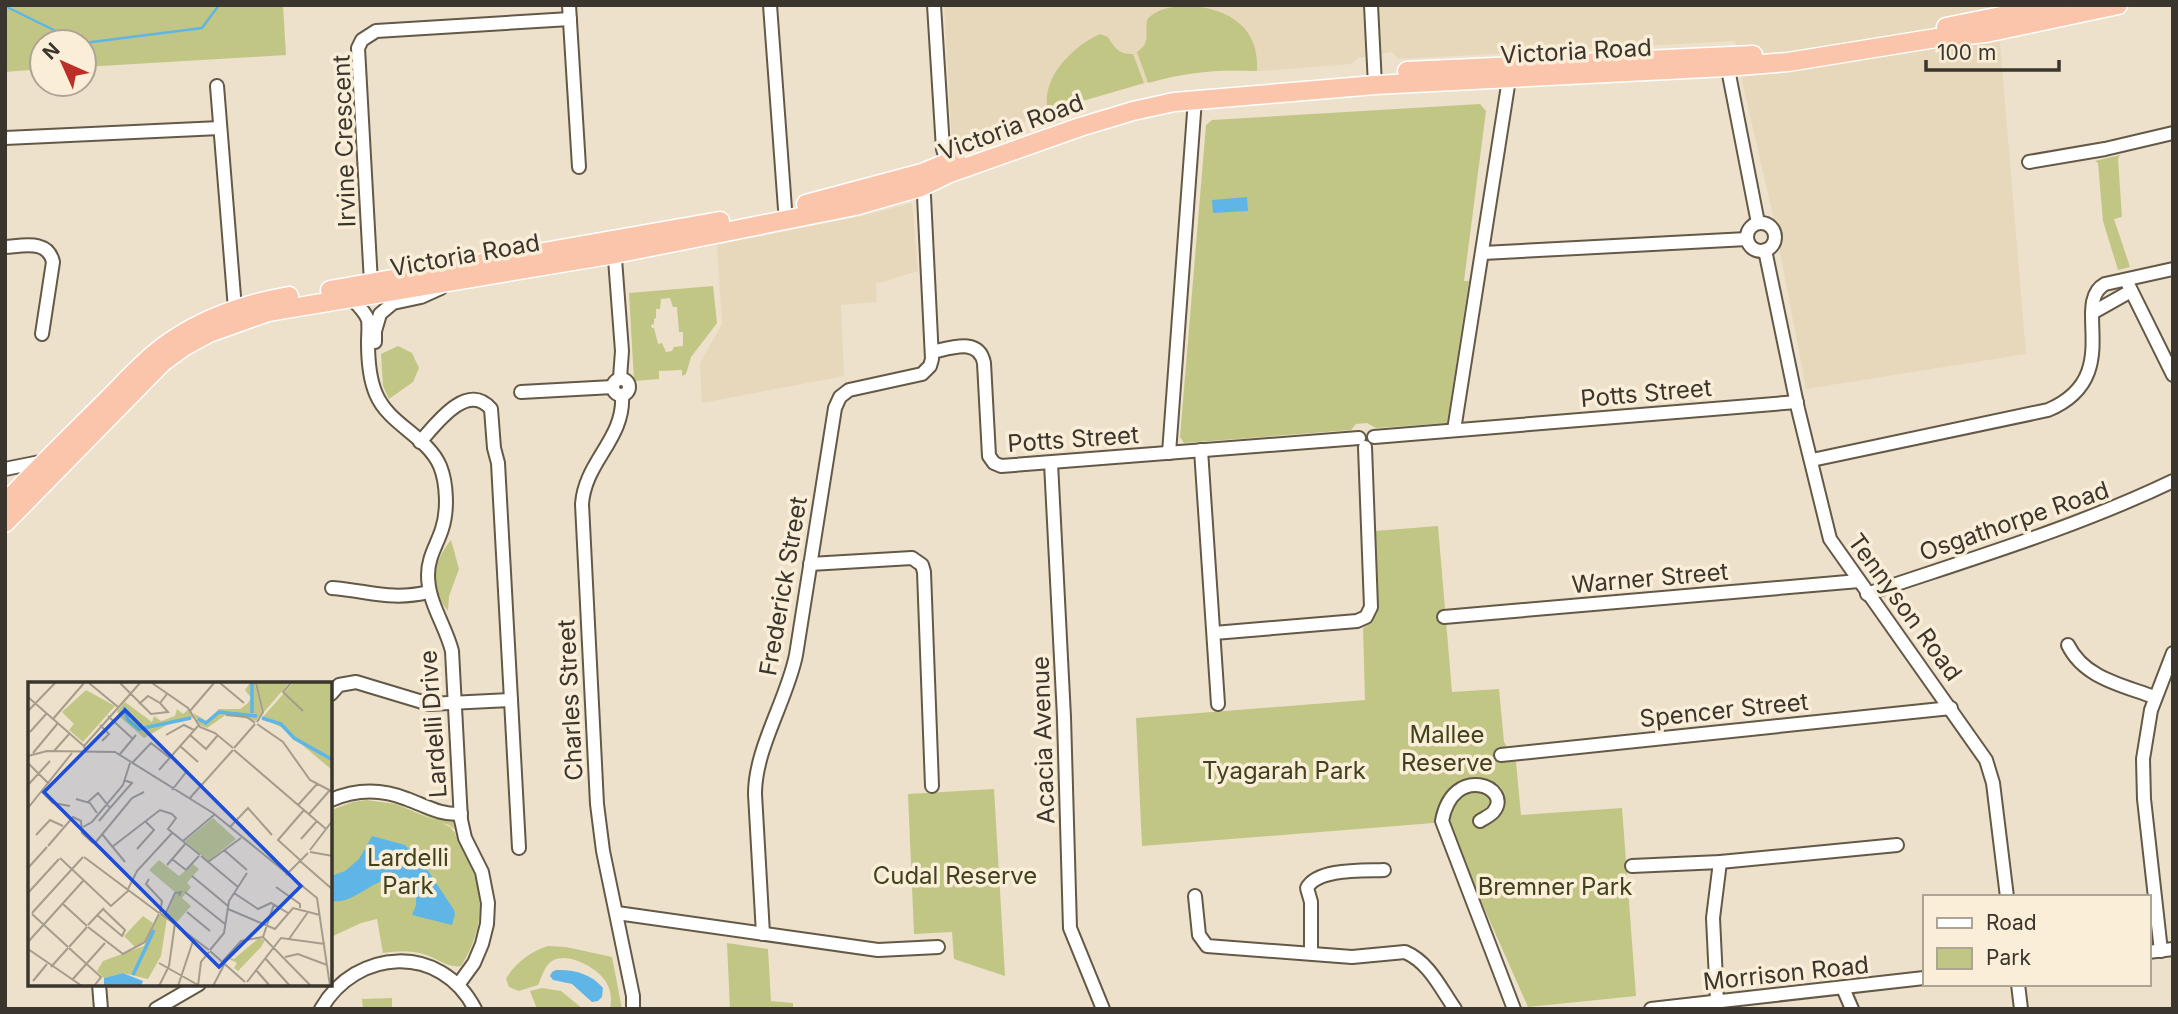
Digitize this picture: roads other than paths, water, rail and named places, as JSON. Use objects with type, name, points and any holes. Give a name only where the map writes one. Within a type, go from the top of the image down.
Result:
[{"type":"highway","name":"Victoria Road","points":[[8,511],[163,362],[185,346],[229,325],[268,312],[453,282],[785,209],[948,168],[1111,117],[1174,102],[1375,79],[1509,79],[1726,61],[1944,28],[2056,5]]},
{"type":"highway","name":"Victoria Road","points":[[8,511],[46,461],[123,384],[172,340],[193,327],[260,301],[815,215],[921,187],[948,168],[1076,117],[1178,90],[1726,61],[1788,62],[1936,38],[1986,33],[2118,5]]},
{"type":"street","points":[[770,5],[785,209]]},
{"type":"street","points":[[934,5],[943,149],[948,168]]},
{"type":"street","points":[[1371,5],[1375,79]]},
{"type":"street","points":[[569,12],[579,167]]},
{"type":"street","name":"Irvine Crescent","points":[[371,283],[358,48],[362,40],[376,31],[569,12]]},
{"type":"street","points":[[1726,61],[1758,223]]},
{"type":"street","points":[[1454,430],[1509,79]]},
{"type":"street","points":[[217,86],[235,309]]},
{"type":"street","points":[[1169,453],[1195,99]]},
{"type":"street","points":[[5,138],[220,128]]},
{"type":"street","points":[[2029,162],[2105,149],[2173,133]]},
{"type":"street","points":[[921,187],[924,196],[932,352]]},
{"type":"street","points":[[1758,223],[1766,223],[1774,230],[1774,241],[1771,247],[1765,250],[1751,247],[1747,239],[1751,227],[1758,223]]},
{"type":"street","points":[[1483,253],[1747,239]]},
{"type":"street","points":[[5,247],[35,245],[45,247],[51,254],[53,262],[42,334]]},
{"type":"street","name":"Charles Street","points":[[615,247],[622,351],[618,387],[623,407],[619,425],[584,487],[582,504],[597,804],[603,851],[633,996],[633,1009]]},
{"type":"street","name":"Tennyson Road","points":[[1765,250],[1797,402],[1830,539],[1986,760],[1991,772],[2007,895]]},
{"type":"street","points":[[1812,460],[2056,407],[2078,389],[2089,370],[2093,352],[2094,295],[2100,287],[2128,285],[2173,269]]},
{"type":"street","points":[[376,395],[375,331],[380,314],[393,303],[421,297],[453,282]]},
{"type":"street","points":[[2092,313],[2128,285]]},
{"type":"street","points":[[2128,285],[2173,375]]},
{"type":"street","name":"Lardelli Drive","points":[[352,299],[368,319],[368,357],[376,395],[388,412],[437,460],[443,479],[444,521],[430,559],[429,592],[452,651],[461,814],[465,838],[485,883],[488,914],[479,954],[458,985]]},
{"type":"street","name":"Potts Street","points":[[932,352],[968,346],[978,349],[983,355],[989,456],[994,463],[1004,467],[1201,450],[1366,441],[1454,430],[1797,402]]},
{"type":"street","name":"Frederick Street","points":[[763,934],[755,783],[759,763],[794,666],[837,402],[844,393],[855,388],[922,374],[930,366],[932,352]]},
{"type":"street","points":[[522,392],[618,387]]},
{"type":"street","points":[[421,442],[449,410],[459,403],[480,401],[491,409],[498,463],[519,848]]},
{"type":"street","points":[[1214,633],[1357,621],[1366,617],[1371,606],[1366,441]]},
{"type":"street","points":[[1201,450],[1218,704]]},
{"type":"street","points":[[5,469],[46,461]]},
{"type":"street","name":"Acacia Avenue","points":[[1051,463],[1064,717],[1070,928],[1103,1009]]},
{"type":"street","name":"Osgathorpe Road","points":[[1867,594],[2079,522],[2126,504],[2173,481]]},
{"type":"street","points":[[810,564],[912,558],[922,565],[932,786]]},
{"type":"street","name":"Warner Street","points":[[1444,617],[1859,581]]},
{"type":"street","points":[[332,588],[408,597],[429,592]]},
{"type":"street","points":[[2068,645],[2076,660],[2093,674],[2154,697]]},
{"type":"street","points":[[2161,951],[2143,773],[2145,737],[2154,697],[2173,653]]},
{"type":"street","points":[[332,693],[344,683],[356,682],[429,704],[511,700]]},
{"type":"street","name":"Spencer Street","points":[[1500,755],[1951,708]]},
{"type":"street","points":[[1480,821],[1494,812],[1496,797],[1488,788],[1473,784],[1462,788],[1449,800],[1442,821],[1514,1009]]},
{"type":"street","points":[[332,794],[377,791],[398,795],[440,813],[461,814]]},
{"type":"street","points":[[1632,866],[1720,862],[1897,845]]},
{"type":"street","points":[[1717,1001],[1713,919],[1720,862]]},
{"type":"street","points":[[1311,953],[1311,902],[1307,888],[1310,882],[1318,876],[1384,870]]},
{"type":"street","points":[[1195,897],[1199,935],[1207,946],[1352,957],[1405,952],[1430,971],[1455,1009]]},
{"type":"street","points":[[617,913],[878,950],[938,947]]},
{"type":"street","points":[[321,1009],[334,989],[351,975],[383,962],[406,961],[439,971],[458,985],[475,1009]]},
{"type":"street","name":"Morrison Road","points":[[1651,1009],[1923,978]]},
{"type":"street","points":[[99,986],[101,1009]]},
{"type":"street","points":[[156,1009],[196,986]]},
{"type":"street","points":[[2018,986],[2021,1009]]},
{"type":"street","points":[[1843,988],[1852,1009]]},
{"type":"water","points":[[1247,197],[1248,211],[1213,213],[1212,200]]},
{"type":"water","points":[[372,836],[405,845],[425,866],[454,910],[452,925],[412,915],[416,905],[416,891],[404,882],[394,879],[373,885],[342,901],[332,901],[332,876],[345,871],[359,859]]},
{"type":"water","points":[[556,970],[569,970],[588,976],[603,988],[602,997],[592,1002],[572,984],[553,980],[550,976]]},
{"type":"waterway","points":[[98,41],[202,28],[219,5]]},
{"type":"waterway","points":[[5,6],[50,28]]},
{"type":"park label","name":"Mallee Reserve","points":[[1447,748]]},
{"type":"park label","name":"Tyagarah Park","points":[[1284,770]]},
{"type":"park label","name":"Lardelli Park","points":[[408,871]]},
{"type":"park label","name":"Cudal Reserve","points":[[955,875]]},
{"type":"park label","name":"Bremner Park","points":[[1555,886]]}]
